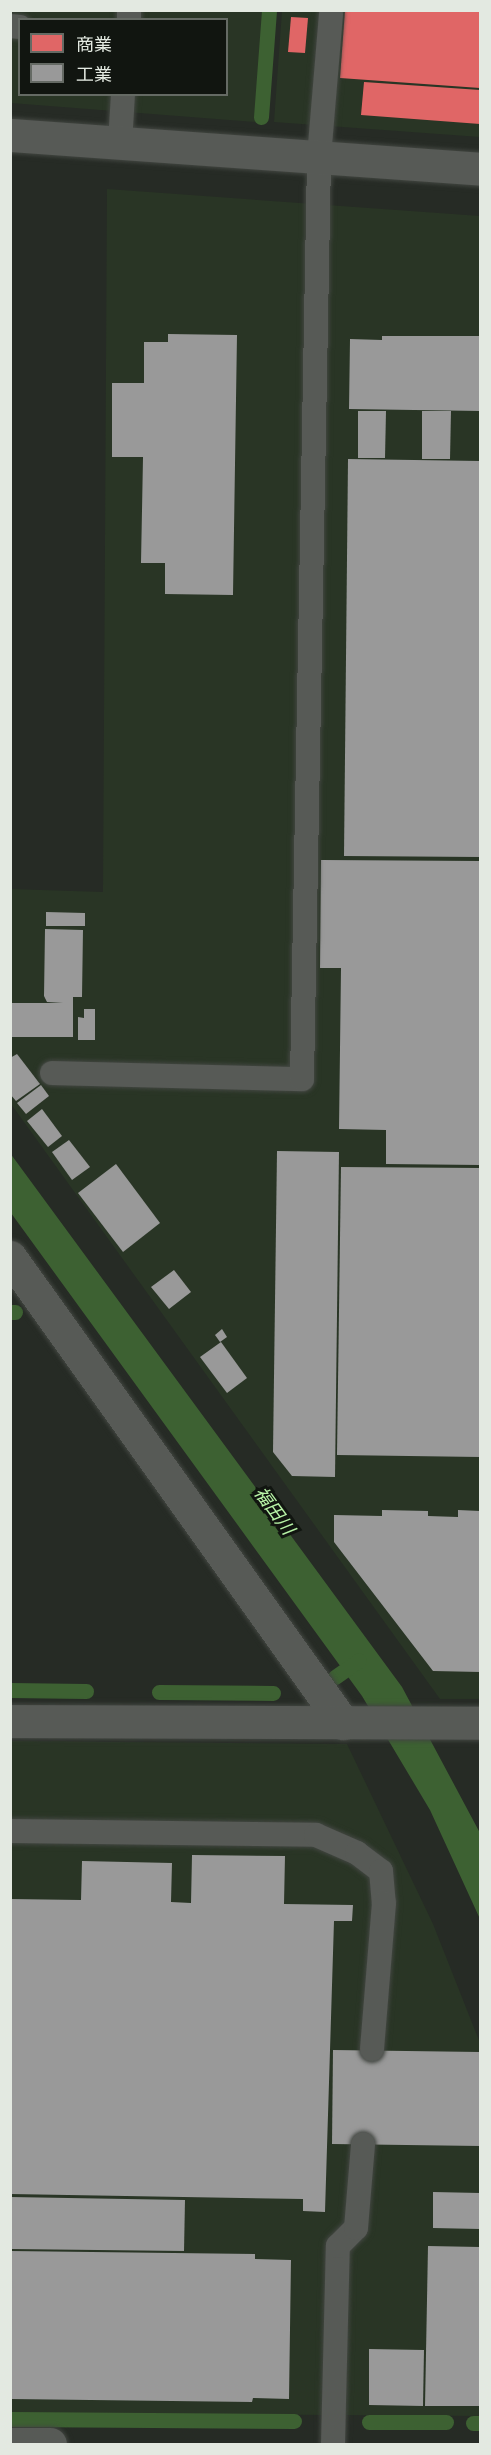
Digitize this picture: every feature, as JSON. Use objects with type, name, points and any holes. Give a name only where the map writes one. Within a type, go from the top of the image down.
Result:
[{"type":"street","points":[[10,135],[480,169]]},
{"type":"street","points":[[10,1257],[349,1723]]},
{"type":"street","points":[[10,1721],[480,1723]]},
{"type":"street","points":[[10,2444],[50,2445]]},
{"type":"lane","points":[[52,1074],[302,1079],[319,157],[331,14]]},
{"type":"lane","points":[[120,143],[123,96]]},
{"type":"lane","points":[[10,1831],[316,1834],[357,1853],[381,1870],[384,1903],[372,2050]]},
{"type":"lane","points":[[333,2445],[338,2246],[356,2228],[363,2144]]},
{"type":"shaded area","points":[[10,11],[263,11],[255,122],[11,103]]},
{"type":"shaded area","points":[[282,11],[480,11],[480,137],[274,122]]},
{"type":"shaded area","points":[[107,189],[480,216],[480,1699],[440,1699],[11,1104],[10,889],[103,892]]},
{"type":"shaded area","points":[[10,1153],[402,1687],[480,1833],[480,1919],[430,1810],[362,1696],[11,1213]]},
{"type":"shaded area","points":[[11,1741],[347,1744],[433,1924],[480,2043],[480,2416],[11,2413]]},
{"type":"building: 商業","points":[[345,10],[480,10],[480,88],[340,78]]},
{"type":"building: 商業","points":[[291,17],[308,18],[305,53],[288,52]]},
{"type":"building: 商業","points":[[364,82],[480,90],[480,124],[361,115]]},
{"type":"building: 工業","points":[[168,334],[237,335],[233,595],[165,594],[165,563],[141,563],[143,457],[112,457],[112,383],[144,383],[144,342],[168,342]]},
{"type":"building: 工業","points":[[382,336],[480,336],[480,411],[349,409],[350,339],[382,340]]},
{"type":"building: 工業","points":[[358,411],[386,411],[385,458],[358,458]]},
{"type":"building: 工業","points":[[422,411],[451,411],[450,459],[422,459]]},
{"type":"building: 工業","points":[[348,459],[480,461],[480,857],[344,856]]},
{"type":"building: 工業","points":[[321,860],[480,861],[480,1165],[386,1164],[386,1130],[339,1129],[341,968],[320,968]]},
{"type":"building: 工業","points":[[46,912],[85,913],[85,926],[46,926]]},
{"type":"building: 工業","points":[[45,929],[83,930],[82,997],[73,997],[73,1037],[10,1037],[10,1003],[63,1003],[47,1002],[44,996]]},
{"type":"building: 工業","points":[[84,1009],[95,1009],[95,1040],[78,1040],[78,1017],[84,1018]]},
{"type":"building: 工業","points":[[17,1054],[40,1084],[16,1101],[10,1094],[10,1058]]},
{"type":"building: 工業","points":[[41,1085],[49,1096],[26,1114],[17,1103]]},
{"type":"building: 工業","points":[[42,1109],[62,1136],[48,1147],[27,1121]]},
{"type":"building: 工業","points":[[69,1140],[90,1167],[72,1180],[52,1152]]},
{"type":"building: 工業","points":[[277,1151],[339,1152],[335,1477],[292,1476],[273,1452]]},
{"type":"building: 工業","points":[[116,1164],[160,1223],[123,1252],[78,1193]]},
{"type":"building: 工業","points":[[341,1167],[480,1168],[480,1457],[337,1455]]},
{"type":"building: 工業","points":[[174,1270],[191,1292],[169,1309],[151,1287]]},
{"type":"building: 工業","points":[[222,1329],[227,1337],[220,1342],[215,1335]]},
{"type":"building: 工業","points":[[221,1342],[247,1378],[227,1393],[200,1357]]},
{"type":"building: 工業","points":[[382,1510],[428,1511],[428,1516],[458,1517],[458,1510],[480,1511],[480,1672],[433,1671],[334,1542],[334,1515],[382,1516]]},
{"type":"building: 工業","points":[[192,1855],[285,1856],[284,1904],[353,1905],[352,1921],[334,1921],[325,2212],[303,2211],[303,2199],[10,2194],[10,1899],[81,1900],[82,1861],[172,1863],[171,1902],[191,1903]]},
{"type":"building: 工業","points":[[333,2050],[480,2052],[480,2146],[332,2144]]},
{"type":"building: 工業","points":[[433,2192],[480,2193],[480,2229],[433,2228]]},
{"type":"building: 工業","points":[[10,2197],[185,2200],[184,2251],[10,2249]]},
{"type":"building: 工業","points":[[428,2246],[480,2247],[480,2406],[425,2406]]},
{"type":"building: 工業","points":[[10,2251],[255,2254],[255,2259],[291,2260],[289,2399],[253,2398],[252,2402],[10,2399]]},
{"type":"building: 工業","points":[[369,2349],[424,2350],[423,2406],[369,2405]]},
{"type":"waterway","points":[[261,117],[269,10]]},
{"type":"waterway","points":[[10,1312],[15,1312]]},
{"type":"waterway","points":[[335,1677],[359,1660]]},
{"type":"waterway","points":[[10,1690],[86,1691]]},
{"type":"waterway","points":[[159,1692],[273,1693]]},
{"type":"waterway","points":[[10,2419],[294,2421]]},
{"type":"waterway","points":[[369,2422],[446,2422]]},
{"type":"waterway","points":[[473,2423],[480,2423]]},
{"type":"water label","name":"福田川","points":[[274,1511]]}]
